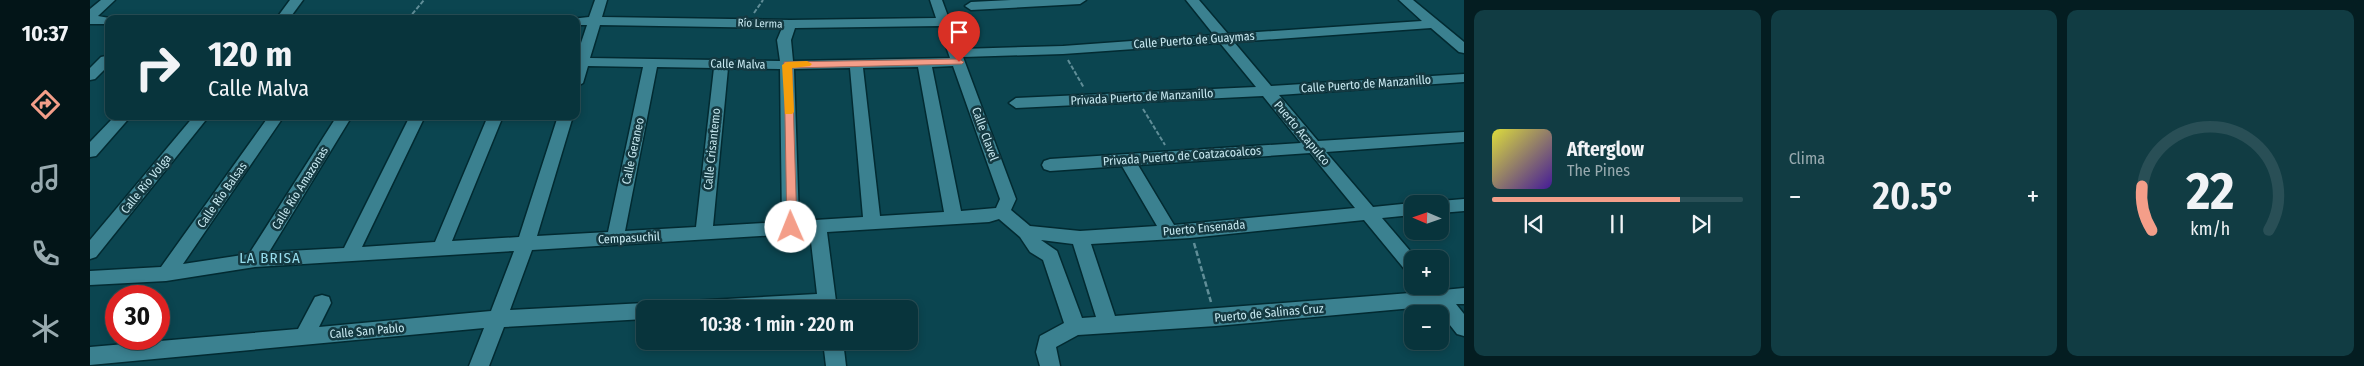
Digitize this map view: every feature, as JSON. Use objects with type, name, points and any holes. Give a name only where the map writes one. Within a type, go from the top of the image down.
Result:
[{"type":"street","points":[[90,16],[109,0]]},
{"type":"street","points":[[285,15],[297,0]]},
{"type":"street","points":[[580,62],[601,0]]},
{"type":"street","name":"Calle Clavel","points":[[936,0],[1008,199],[1002,212]]},
{"type":"street","points":[[972,6],[1080,0]]},
{"type":"street","name":"Puerto Acapulco","points":[[1192,0],[1404,256]]},
{"type":"street","points":[[1405,0],[1464,49]]},
{"type":"street","points":[[90,20],[105,20]]},
{"type":"street","name":"Río Lerma","points":[[580,20],[790,24],[944,22]]},
{"type":"street","points":[[790,24],[784,40],[787,65],[791,227]]},
{"type":"street","name":"Calle Puerto de Guaymas","points":[[957,58],[1433,24]]},
{"type":"street","name":"Calle Malva","points":[[580,62],[787,65],[924,63],[957,58]]},
{"type":"street","points":[[90,60],[105,60]]},
{"type":"street","points":[[90,76],[105,62]]},
{"type":"street","name":"Calle Geraneo","points":[[615,239],[652,62]]},
{"type":"street","points":[[856,63],[872,222]]},
{"type":"street","points":[[924,63],[954,218]]},
{"type":"street","name":"Calle Crisantemo","points":[[704,233],[721,64]]},
{"type":"street","name":"Calle Puerto de Manzanillo","points":[[1268,91],[1464,78]]},
{"type":"street","name":"Privada Puerto de Manzanillo","points":[[1016,103],[1268,91]]},
{"type":"street","points":[[90,152],[120,120]]},
{"type":"street","name":"Calle Río Volga","points":[[90,252],[199,120]]},
{"type":"street","name":"Calle Río Balsas","points":[[166,274],[274,120]]},
{"type":"street","name":"Calle Río Amazonas","points":[[255,260],[342,120]]},
{"type":"street","points":[[349,255],[416,120]]},
{"type":"street","points":[[440,250],[494,120]]},
{"type":"street","points":[[479,366],[526,244],[565,120]]},
{"type":"street","name":"Privada Puerto de Coatzacoalcos","points":[[1050,165],[1464,137]]},
{"type":"street","points":[[1127,160],[1169,231]]},
{"type":"street","points":[[1449,206],[1464,205]]},
{"type":"street","name":"Puerto Ensenada","points":[[1026,232],[1080,238],[1190,230],[1404,210]]},
{"type":"street","points":[[1002,212],[1026,232],[1036,247],[1046,251],[1051,256],[1074,327],[1047,342],[1050,366]]},
{"type":"street","name":"Cempasuchil","points":[[90,278],[166,274],[255,260],[989,216],[1002,212]]},
{"type":"street","points":[[818,226],[826,300]]},
{"type":"street","points":[[1080,238],[1103,313],[1110,326]]},
{"type":"street","name":"Puerto de Salinas Cruz","points":[[1449,294],[1464,296]]},
{"type":"street","name":"Puerto de Salinas Cruz","points":[[1074,327],[1216,318],[1409,295]]},
{"type":"street","points":[[1436,295],[1464,328]]},
{"type":"street","points":[[304,338],[322,303]]},
{"type":"street","name":"Calle San Pablo","points":[[90,356],[497,319],[636,311]]},
{"type":"street","points":[[834,350],[836,366]]},
{"type":"path","points":[[411,15],[424,0]]},
{"type":"path","points":[[1063,50],[1090,99]]},
{"type":"path","points":[[1136,97],[1172,157]]},
{"type":"path","points":[[1190,230],[1216,318]]},
{"type":"slow traffic","points":[[788,112],[787,65],[807,64]]},
{"type":"district","name":"LA BRISA","points":[[270,258]]},
{"type":"route","points":[[791,227],[787,65],[959,62]]}]
